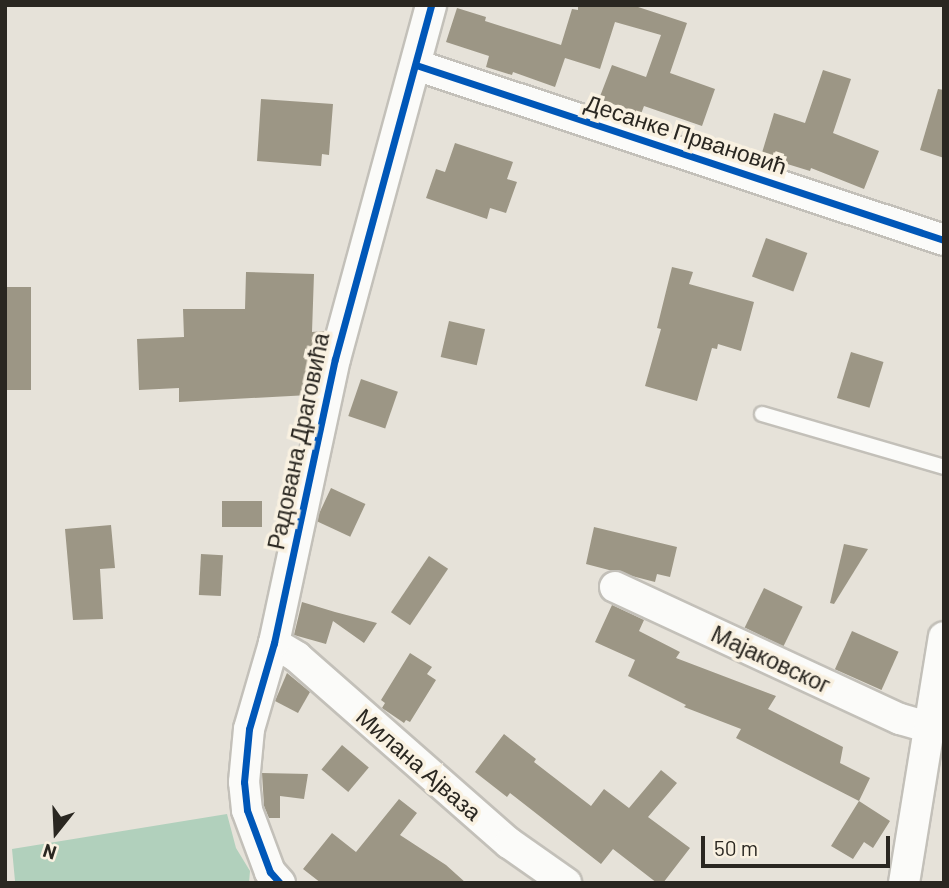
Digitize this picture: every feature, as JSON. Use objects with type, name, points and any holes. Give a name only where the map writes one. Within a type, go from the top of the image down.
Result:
[{"type":"street","name":"Радована Драговића","points":[[280,883],[270,872],[247,810],[244,782],[249,729],[274,643],[335,359],[431,5]]},
{"type":"street","name":"Десанке Првановић","points":[[416,65],[944,240]]},
{"type":"street","name":"Мајаковског","points":[[615,587],[900,719],[928,727]]},
{"type":"street","points":[[904,883],[944,637]]},
{"type":"street","name":"Милана Ајваза","points":[[274,643],[297,657],[509,843],[566,883]]},
{"type":"lane","points":[[762,414],[944,467]]},
{"type":"green space","points":[[227,814],[236,848],[250,871],[249,883],[15,881],[12,849]]},
{"type":"building","points":[[578,5],[632,5],[687,23],[670,73],[715,89],[702,126],[644,106],[641,114],[599,99],[612,65],[646,77],[661,35],[615,22],[600,69],[565,58],[555,87],[513,72],[512,75],[486,67],[489,56],[446,42],[457,8],[486,17],[485,21],[561,45],[572,9],[578,10]]},
{"type":"building","points":[[823,70],[851,79],[833,133],[879,151],[864,189],[811,168],[810,171],[761,156],[774,113],[805,123]]},
{"type":"building","points":[[938,89],[944,90],[944,158],[920,150]]},
{"type":"building","points":[[261,99],[333,104],[329,155],[322,154],[321,166],[257,161]]},
{"type":"building","points":[[455,143],[513,162],[507,179],[517,182],[506,213],[490,208],[487,219],[426,198],[436,169],[445,172]]},
{"type":"building","points":[[766,238],[807,253],[793,292],[752,277]]},
{"type":"building","points":[[672,267],[693,272],[689,284],[754,302],[741,351],[718,344],[717,349],[712,348],[697,401],[645,386],[661,329],[657,328]]},
{"type":"building","points":[[246,272],[314,274],[312,332],[324,331],[309,395],[179,402],[179,388],[139,390],[137,339],[184,337],[183,309],[245,309]]},
{"type":"building","points":[[5,287],[31,287],[31,390],[5,390]]},
{"type":"building","points":[[449,321],[485,329],[477,365],[441,357]]},
{"type":"building","points":[[851,352],[884,362],[869,408],[837,398]]},
{"type":"building","points":[[361,379],[398,392],[385,429],[348,416]]},
{"type":"building","points":[[331,488],[365,504],[350,537],[316,521]]},
{"type":"building","points":[[222,501],[262,501],[262,527],[222,527]]},
{"type":"building","points":[[111,525],[115,568],[100,569],[103,619],[73,620],[65,529]]},
{"type":"building","points":[[594,527],[677,547],[670,577],[657,574],[655,582],[586,564]]},
{"type":"building","points":[[844,544],[868,549],[834,604],[830,603]]},
{"type":"building","points":[[201,554],[223,555],[221,596],[199,595]]},
{"type":"building","points":[[429,556],[448,569],[410,625],[391,612]]},
{"type":"building","points":[[764,588],[803,607],[783,646],[745,628]]},
{"type":"building","points":[[302,602],[377,623],[364,643],[333,621],[326,644],[294,635]]},
{"type":"building","points":[[612,605],[644,620],[639,631],[680,652],[676,658],[776,696],[768,709],[843,747],[840,763],[870,778],[859,801],[736,738],[741,729],[684,707],[686,705],[628,676],[635,660],[595,642]]},
{"type":"building","points":[[852,631],[899,652],[882,690],[835,669]]},
{"type":"building","points":[[410,653],[432,667],[427,674],[436,680],[410,722],[406,720],[404,723],[382,708],[385,703],[381,700]]},
{"type":"building","points":[[287,673],[310,692],[298,713],[275,701]]},
{"type":"building","points":[[504,734],[536,759],[534,762],[591,806],[604,789],[629,808],[661,770],[677,783],[648,817],[690,848],[663,883],[657,883],[613,849],[601,864],[510,793],[507,797],[475,772]]},
{"type":"building","points":[[342,745],[369,767],[348,792],[321,770]]},
{"type":"building","points":[[262,773],[308,774],[304,799],[280,796],[280,818],[269,818],[264,806]]},
{"type":"building","points":[[399,799],[417,813],[400,835],[446,865],[466,883],[321,883],[303,869],[332,833],[356,852]]},
{"type":"building","points":[[859,801],[890,821],[873,848],[864,842],[853,859],[831,846]]},
{"type":"cycle path","points":[[280,883],[270,872],[247,810],[244,782],[249,729],[274,643],[335,359],[431,5]]},
{"type":"cycle path","points":[[416,65],[944,240]]}]
